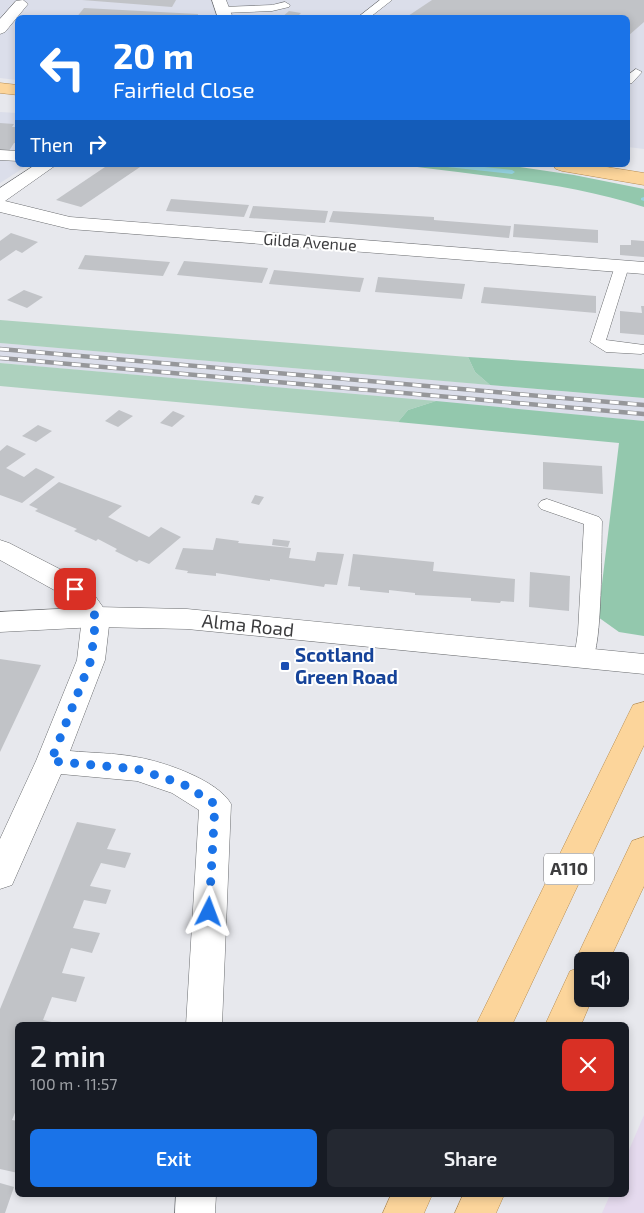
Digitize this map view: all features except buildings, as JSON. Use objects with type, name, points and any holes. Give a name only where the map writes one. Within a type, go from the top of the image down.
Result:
[{"type":"main road","points":[[0,88],[15,90]]},
{"type":"main road","points":[[0,100],[15,101]]},
{"type":"main road","points":[[630,164],[644,167]]},
{"type":"main road","points":[[574,167],[644,179]]},
{"type":"main road","name":"A110","points":[[495,1022],[644,713]]},
{"type":"main road","points":[[596,952],[644,850]]},
{"type":"main road","points":[[564,1022],[574,1000]]},
{"type":"main road","points":[[403,1213],[411,1197]]},
{"type":"main road","points":[[476,1213],[483,1197]]},
{"type":"street","points":[[0,30],[20,4]]},
{"type":"street","points":[[0,30],[15,32]]},
{"type":"street","points":[[0,155],[15,156]]},
{"type":"street","points":[[0,197],[44,167]]},
{"type":"street","name":"Gilda Avenue","points":[[0,206],[70,223],[644,268]]},
{"type":"street","points":[[0,549],[75,589],[96,617],[91,660],[51,761],[0,875]]},
{"type":"street","name":"Alma Road","points":[[0,622],[96,617],[187,619],[644,664]]},
{"type":"street","points":[[51,761],[137,769],[183,784],[215,804],[204,1022]]},
{"type":"street","points":[[195,1213],[196,1197]]},
{"type":"lane","points":[[366,15],[387,0]]},
{"type":"lane","points":[[223,9],[272,8],[289,2]]},
{"type":"lane","points":[[272,15],[289,2]]},
{"type":"lane","points":[[622,266],[598,342],[606,347],[641,349]]},
{"type":"lane","points":[[547,505],[593,521],[588,632],[584,659]]},
{"type":"shaded area","points":[[0,0],[644,0],[644,149],[630,147],[630,15],[15,15],[15,80],[0,78]]},
{"type":"shaded area","points":[[0,112],[15,113],[15,167],[25,167],[0,183]]},
{"type":"shaded area","points":[[0,343],[644,398],[644,421],[0,363]]},
{"type":"shaded area","points":[[644,1115],[644,1213],[602,1213],[609,1197],[629,1197],[629,1150]]},
{"type":"green space","points":[[417,167],[520,167],[574,175],[644,189],[644,207],[585,191]]},
{"type":"green space","points":[[0,320],[468,357],[475,372],[490,385],[0,343]]},
{"type":"green space","points":[[468,357],[644,369],[644,398],[490,385],[475,372]]},
{"type":"green space","points":[[0,363],[436,401],[408,410],[398,422],[0,386]]},
{"type":"green space","points":[[436,401],[644,421],[644,636],[619,632],[598,617],[619,443],[398,422],[408,410]]},
{"type":"waterway","points":[[466,167],[512,172]]},
{"type":"railway","points":[[0,349],[644,405]]},
{"type":"railway","points":[[0,358],[644,414]]},
{"type":"place","name":"Scotland Green Road","points":[[285,666]]},
{"type":"route","points":[[75,589],[96,617],[91,660],[51,761],[137,769],[183,784],[215,804],[209,912]]}]
